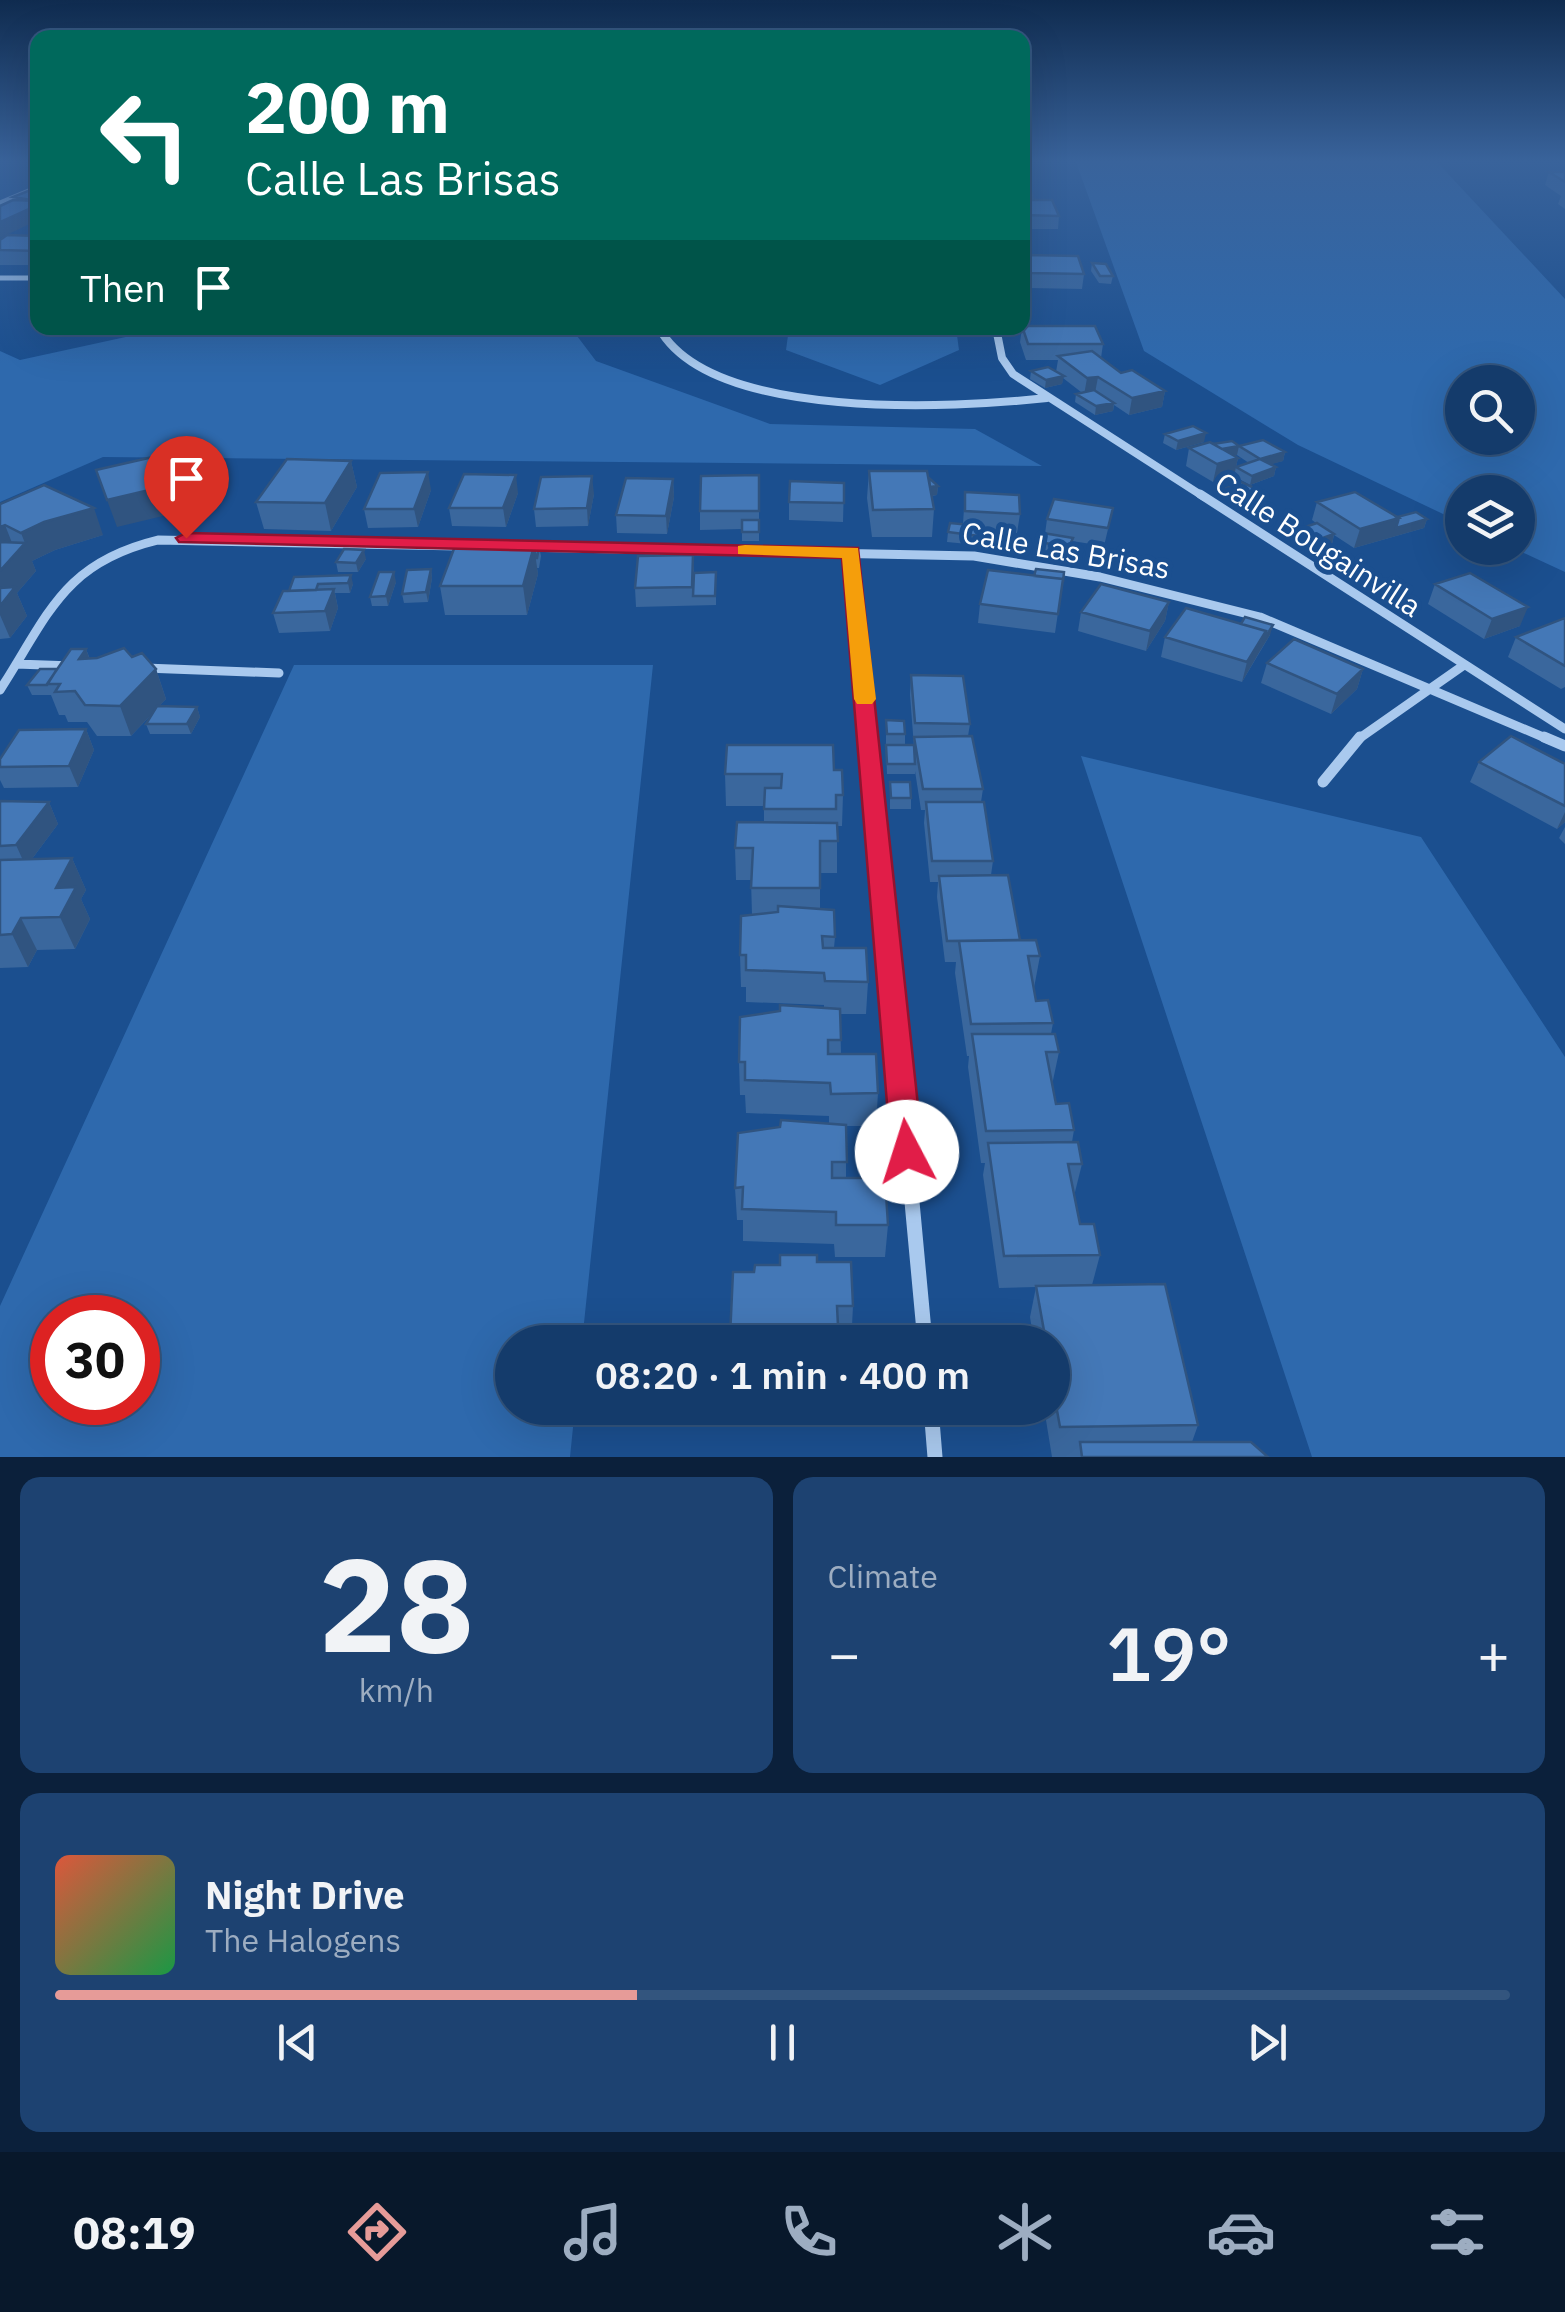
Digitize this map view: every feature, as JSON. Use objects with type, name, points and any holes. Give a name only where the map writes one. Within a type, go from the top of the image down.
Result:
[{"type":"street","points":[[0,278],[30,278]]},
{"type":"street","points":[[662,335],[703,368],[770,392],[857,407],[925,409],[1047,398]]},
{"type":"street","name":"Calle Bougainvilla","points":[[997,335],[1002,358],[1013,374],[1047,398],[1565,729]]},
{"type":"street","name":"Calle Las Brisas","points":[[0,690],[68,584],[82,569],[104,556],[158,540],[974,556],[1100,577],[1260,618],[1565,746]]},
{"type":"street","points":[[851,552],[923,1325]]},
{"type":"street","points":[[16,664],[96,666]]},
{"type":"street","points":[[1323,782],[1358,740],[1464,664]]},
{"type":"street","points":[[135,667],[279,672]]},
{"type":"street","points":[[933,1425],[936,1457]]},
{"type":"shaded area","points":[[1100,230],[1501,230],[1565,299],[1565,572],[1535,558],[1535,475],[1445,475],[1445,515],[1298,445],[1144,351]]},
{"type":"shaded area","points":[[135,335],[576,335],[596,361],[770,424],[975,429],[1042,466],[103,457],[0,502],[0,351],[20,360]]},
{"type":"shaded area","points":[[788,335],[957,335],[959,350],[880,385],[786,350]]},
{"type":"shaded area","points":[[294,665],[653,665],[584,1325],[495,1325],[495,1425],[573,1425],[570,1457],[0,1457],[0,1306]]},
{"type":"shaded area","points":[[1081,756],[1421,837],[1565,1057],[1565,1457],[1312,1457]]},
{"type":"building","points":[[7,235],[30,236],[30,251],[0,250],[0,240]]},
{"type":"building","points":[[1030,255],[1078,256],[1084,274],[1031,273]]},
{"type":"building","points":[[1092,263],[1106,264],[1113,276],[1100,276]]},
{"type":"building","points":[[1030,326],[1095,326],[1103,344],[1028,344],[1025,335],[1030,335]]},
{"type":"building","points":[[1092,351],[1121,373],[1132,370],[1165,391],[1132,398],[1098,377],[1087,378],[1058,356]]},
{"type":"building","points":[[1048,367],[1064,376],[1046,380],[1031,371]]},
{"type":"building","points":[[1094,390],[1114,403],[1096,406],[1076,394]]},
{"type":"building","points":[[1193,426],[1206,433],[1178,441],[1165,434]]},
{"type":"building","points":[[1263,440],[1285,452],[1260,459],[1239,446]]},
{"type":"building","points":[[1232,441],[1239,446],[1222,449],[1213,444]]},
{"type":"building","points":[[1210,442],[1238,458],[1217,464],[1189,448]]},
{"type":"building","points":[[166,454],[179,483],[107,500],[96,470]]},
{"type":"building","points":[[287,459],[351,461],[325,503],[256,502]]},
{"type":"building","points":[[1260,459],[1276,467],[1252,476],[1236,467]]},
{"type":"building","points":[[869,471],[927,471],[934,509],[873,510]]},
{"type":"building","points":[[428,472],[414,509],[364,509],[380,473]]},
{"type":"building","points":[[464,474],[516,475],[503,508],[449,508]]},
{"type":"building","points":[[759,475],[759,511],[700,511],[701,476]]},
{"type":"building","points":[[592,476],[587,508],[534,509],[541,477]]},
{"type":"building","points":[[626,478],[673,479],[666,516],[616,515]]},
{"type":"building","points":[[790,481],[844,483],[844,503],[789,502]]},
{"type":"building","points":[[1241,482],[1261,491],[1246,497],[1227,488]]},
{"type":"building","points":[[44,485],[94,508],[21,533],[5,525],[0,527],[0,504]]},
{"type":"building","points":[[965,492],[1019,495],[1020,514],[965,511]]},
{"type":"building","points":[[1355,492],[1399,518],[1360,529],[1317,502]]},
{"type":"building","points":[[1054,499],[1113,508],[1108,528],[1047,519]]},
{"type":"building","points":[[1416,512],[1427,519],[1396,528],[1397,517]]},
{"type":"building","points":[[742,520],[759,520],[759,532],[742,532]]},
{"type":"building","points":[[950,523],[981,526],[979,536],[948,532]]},
{"type":"building","points":[[1317,523],[1334,534],[1317,540],[1299,529]]},
{"type":"building","points":[[1043,533],[1073,538],[1069,547],[1039,542]]},
{"type":"building","points":[[0,542],[25,543],[0,571]]},
{"type":"building","points":[[455,546],[534,546],[523,586],[440,586]]},
{"type":"building","points":[[344,549],[364,550],[356,563],[336,562]]},
{"type":"building","points":[[693,555],[692,587],[635,588],[638,556]]},
{"type":"building","points":[[431,569],[426,592],[402,594],[407,570]]},
{"type":"building","points":[[1036,569],[1064,572],[1063,582],[1034,576]]},
{"type":"building","points":[[988,570],[1063,579],[1058,614],[980,604]]},
{"type":"building","points":[[379,572],[394,572],[386,596],[370,597]]},
{"type":"building","points":[[716,572],[715,596],[693,596],[694,573]]},
{"type":"building","points":[[1470,573],[1528,607],[1492,619],[1435,584]]},
{"type":"building","points":[[351,575],[348,583],[318,584],[316,590],[289,591],[294,577]]},
{"type":"building","points":[[1101,584],[1169,602],[1150,631],[1081,612]]},
{"type":"building","points":[[15,587],[0,606],[0,588]]},
{"type":"building","points":[[334,589],[325,611],[273,613],[283,591]]},
{"type":"building","points":[[1186,608],[1266,631],[1247,662],[1165,637]]},
{"type":"building","points":[[1245,617],[1273,625],[1263,641],[1266,631],[1241,624]]},
{"type":"building","points":[[1565,618],[1565,666],[1516,637]]},
{"type":"building","points":[[1294,639],[1363,669],[1337,694],[1267,663]]},
{"type":"building","points":[[124,648],[132,657],[142,653],[156,669],[120,706],[85,705],[75,691],[55,692],[60,684],[47,684],[71,649],[86,649],[79,659],[97,658]]},
{"type":"building","points":[[40,669],[57,669],[47,685],[27,685]]},
{"type":"building","points":[[911,675],[963,676],[970,724],[915,723]]},
{"type":"building","points":[[157,706],[197,707],[187,724],[146,724]]},
{"type":"building","points":[[886,720],[904,721],[905,734],[887,734]]},
{"type":"building","points":[[86,729],[69,766],[0,767],[0,759],[19,730]]},
{"type":"building","points":[[972,736],[983,789],[923,789],[914,737]]},
{"type":"building","points":[[1511,736],[1565,764],[1565,806],[1479,762]]},
{"type":"building","points":[[727,745],[833,745],[834,770],[842,770],[843,795],[836,795],[836,809],[764,809],[765,788],[781,788],[782,774],[725,774]]},
{"type":"building","points":[[886,745],[914,745],[915,764],[887,764]]},
{"type":"building","points":[[890,782],[910,782],[911,798],[891,798]]},
{"type":"building","points":[[0,801],[49,802],[16,845],[0,846]]},
{"type":"building","points":[[926,802],[984,802],[993,861],[932,861]]},
{"type":"building","points":[[737,822],[837,823],[838,841],[820,841],[820,888],[751,888],[753,848],[735,848]]},
{"type":"building","points":[[72,858],[56,888],[76,887],[60,917],[21,918],[12,934],[0,935],[0,860]]},
{"type":"building","points":[[1008,875],[1020,940],[947,941],[939,876]]},
{"type":"building","points":[[778,906],[834,910],[835,937],[822,936],[823,948],[866,948],[868,982],[825,981],[824,973],[746,970],[746,955],[740,955],[741,916],[778,912]]},
{"type":"building","points":[[1036,940],[1040,956],[1028,956],[1036,1001],[1048,1000],[1053,1023],[971,1024],[959,941]]},
{"type":"building","points":[[780,1005],[840,1009],[841,1040],[828,1040],[828,1054],[876,1054],[878,1093],[831,1094],[830,1083],[745,1080],[745,1062],[739,1062],[740,1017],[780,1011]]},
{"type":"building","points":[[972,1034],[1055,1034],[1059,1052],[1046,1052],[1056,1104],[1069,1103],[1074,1130],[986,1131]]},
{"type":"building","points":[[781,1120],[846,1125],[847,1162],[832,1162],[832,1178],[885,1178],[888,1225],[836,1225],[836,1212],[742,1209],[743,1187],[735,1188],[738,1133],[780,1127]]},
{"type":"building","points":[[1078,1142],[1082,1164],[1068,1164],[1080,1224],[1094,1224],[1100,1255],[1004,1256],[988,1143]]},
{"type":"building","points":[[780,1255],[817,1255],[817,1262],[851,1262],[853,1306],[837,1306],[838,1325],[731,1325],[733,1272],[754,1272],[755,1265],[780,1265]]},
{"type":"building","points":[[1165,1284],[1198,1425],[1060,1427],[1070,1425],[1070,1325],[1043,1325],[1036,1286]]},
{"type":"building","points":[[1080,1442],[1251,1442],[1268,1457],[1082,1457]]},
{"type":"slow traffic","points":[[745,550],[851,552],[865,699]]},
{"type":"route","points":[[186,538],[851,552],[907,1152]]}]
